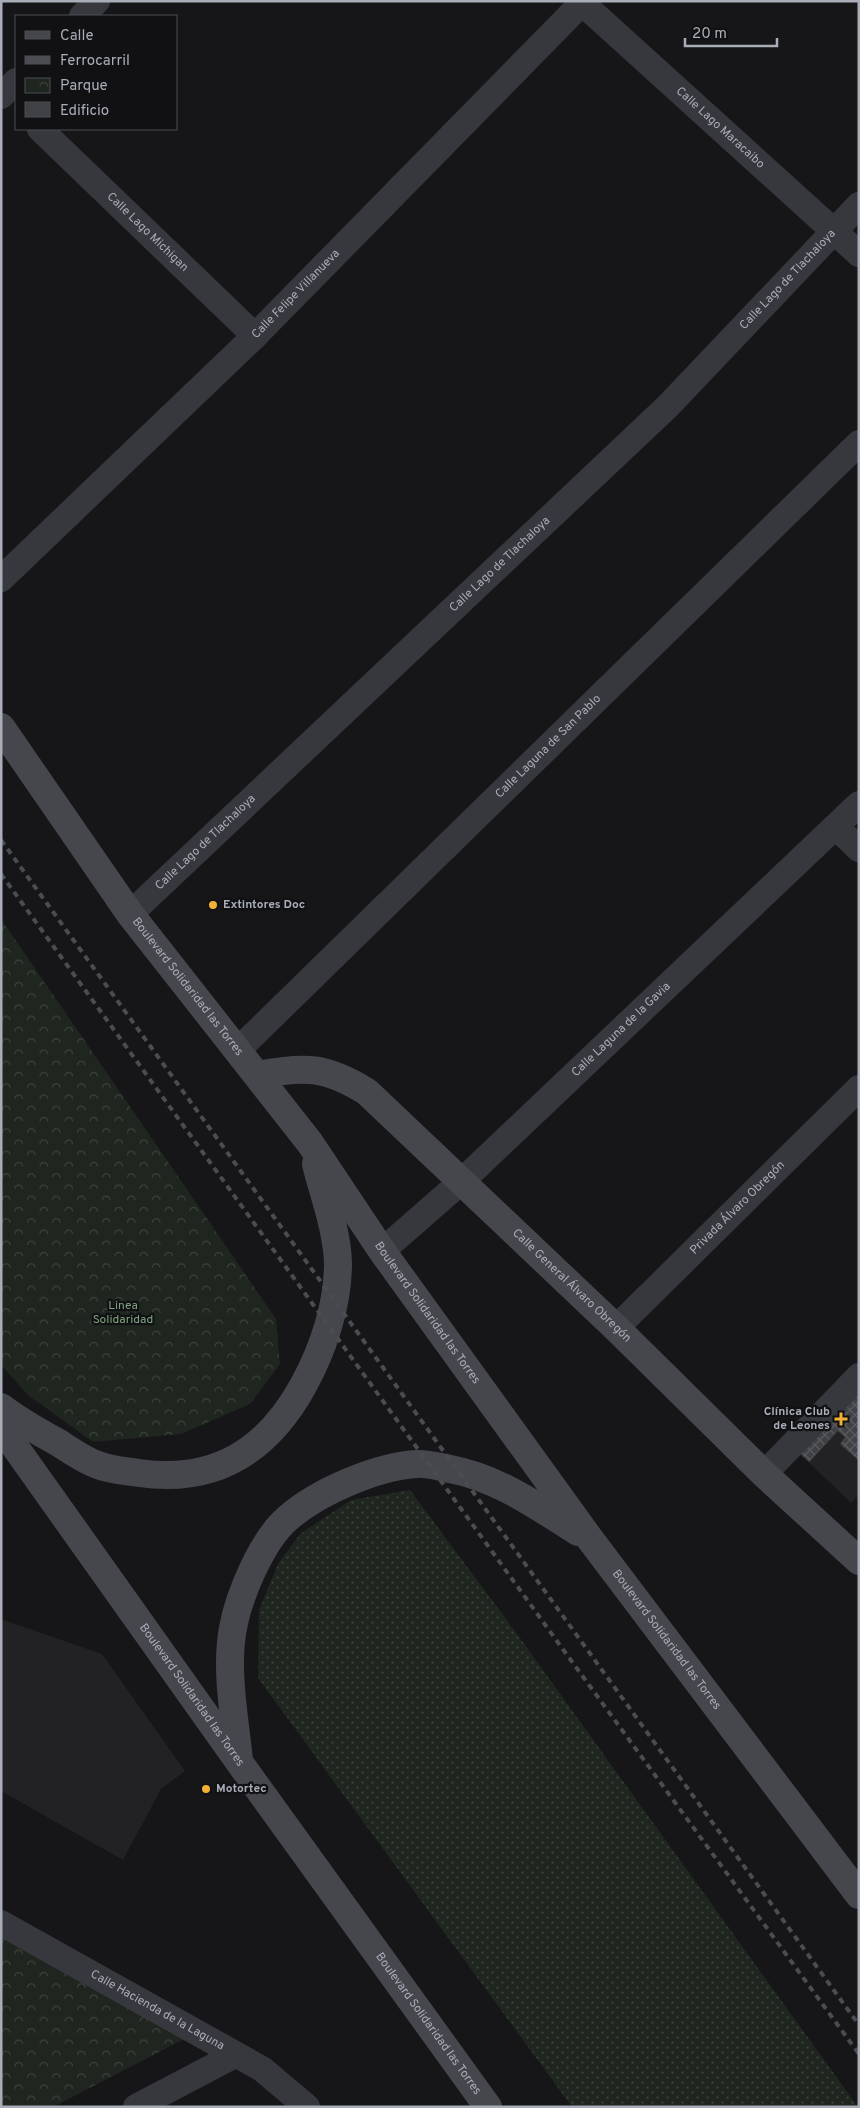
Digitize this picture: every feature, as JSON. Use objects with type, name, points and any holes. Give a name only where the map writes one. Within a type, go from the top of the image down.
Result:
[{"type":"main road","name":"Boulevard Solidaridad las Torres","points":[[1,726],[130,914],[310,1143],[382,1251],[590,1539],[859,1895]]},
{"type":"main road","name":"Calle General Álvaro Obregón","points":[[258,1076],[285,1070],[304,1069],[325,1072],[345,1078],[367,1092],[616,1328],[764,1474],[859,1561]]},
{"type":"main road","points":[[1,1407],[82,1458],[100,1466],[153,1475],[172,1476],[205,1471],[234,1460],[257,1444],[283,1418],[311,1371],[330,1318],[337,1287],[338,1262],[333,1229],[310,1143]]},
{"type":"main road","name":"Boulevard Solidaridad las Torres","points":[[1,1427],[239,1762],[488,2107]]},
{"type":"main road","points":[[239,1762],[230,1657],[233,1628],[240,1600],[258,1559],[287,1518],[304,1506],[348,1482],[367,1475],[417,1464],[450,1469],[485,1478],[512,1490],[590,1539]]},
{"type":"street","points":[[83,15],[97,1]]},
{"type":"street","name":"Calle Lago Maracaibo","points":[[582,2],[859,254]]},
{"type":"street","name":"Calle Felipe Villanueva","points":[[1,579],[255,336],[582,2]]},
{"type":"street","name":"Calle Lago Michigan","points":[[41,130],[255,336]]},
{"type":"street","name":"Calle Lago de Tlachaloya","points":[[130,914],[668,406],[833,230],[859,205]]},
{"type":"street","name":"Calle Laguna de San Pablo","points":[[238,1050],[859,443]]},
{"type":"street","name":"Calle Laguna de la Gavia","points":[[382,1251],[462,1181],[859,804]]},
{"type":"street","points":[[836,827],[859,849]]},
{"type":"street","name":"Privada Álvaro Obregón","points":[[616,1328],[859,1088]]},
{"type":"street","points":[[764,1474],[859,1376]]},
{"type":"street","name":"Calle Hacienda de la Laguna","points":[[1,1923],[262,2069],[307,2107]]},
{"type":"street","points":[[136,2107],[235,2055]]},
{"type":"shaded area","name":"Clínica Club de Leones","points":[[859,1383],[859,1495],[851,1503],[795,1449]]},
{"type":"shaded area","points":[[1,1619],[102,1654],[185,1771],[161,1789],[123,1860],[1,1791]]},
{"type":"green space","name":"Linea Solidaridad","points":[[1,919],[276,1319],[280,1364],[250,1404],[181,1434],[93,1442],[28,1395],[1,1365]]},
{"type":"green space","points":[[410,1490],[509,1623],[858,2107],[572,2107],[258,1678],[259,1610],[278,1564],[300,1534],[351,1500]]},
{"type":"green space","points":[[1,1929],[188,2037],[53,2107],[1,2107]]},
{"type":"building","points":[[859,1394],[859,1461],[840,1444],[845,1437],[838,1431],[809,1462],[795,1449]]},
{"type":"railway","points":[[1,840],[859,2025]]},
{"type":"railway","points":[[1,874],[859,2054]]},
{"type":"place","name":"Extintores Doc","points":[[213,905]]},
{"type":"place","name":"Clínica Club de Leones","points":[[841,1419]]},
{"type":"place","name":"Motortec","points":[[206,1789]]}]
